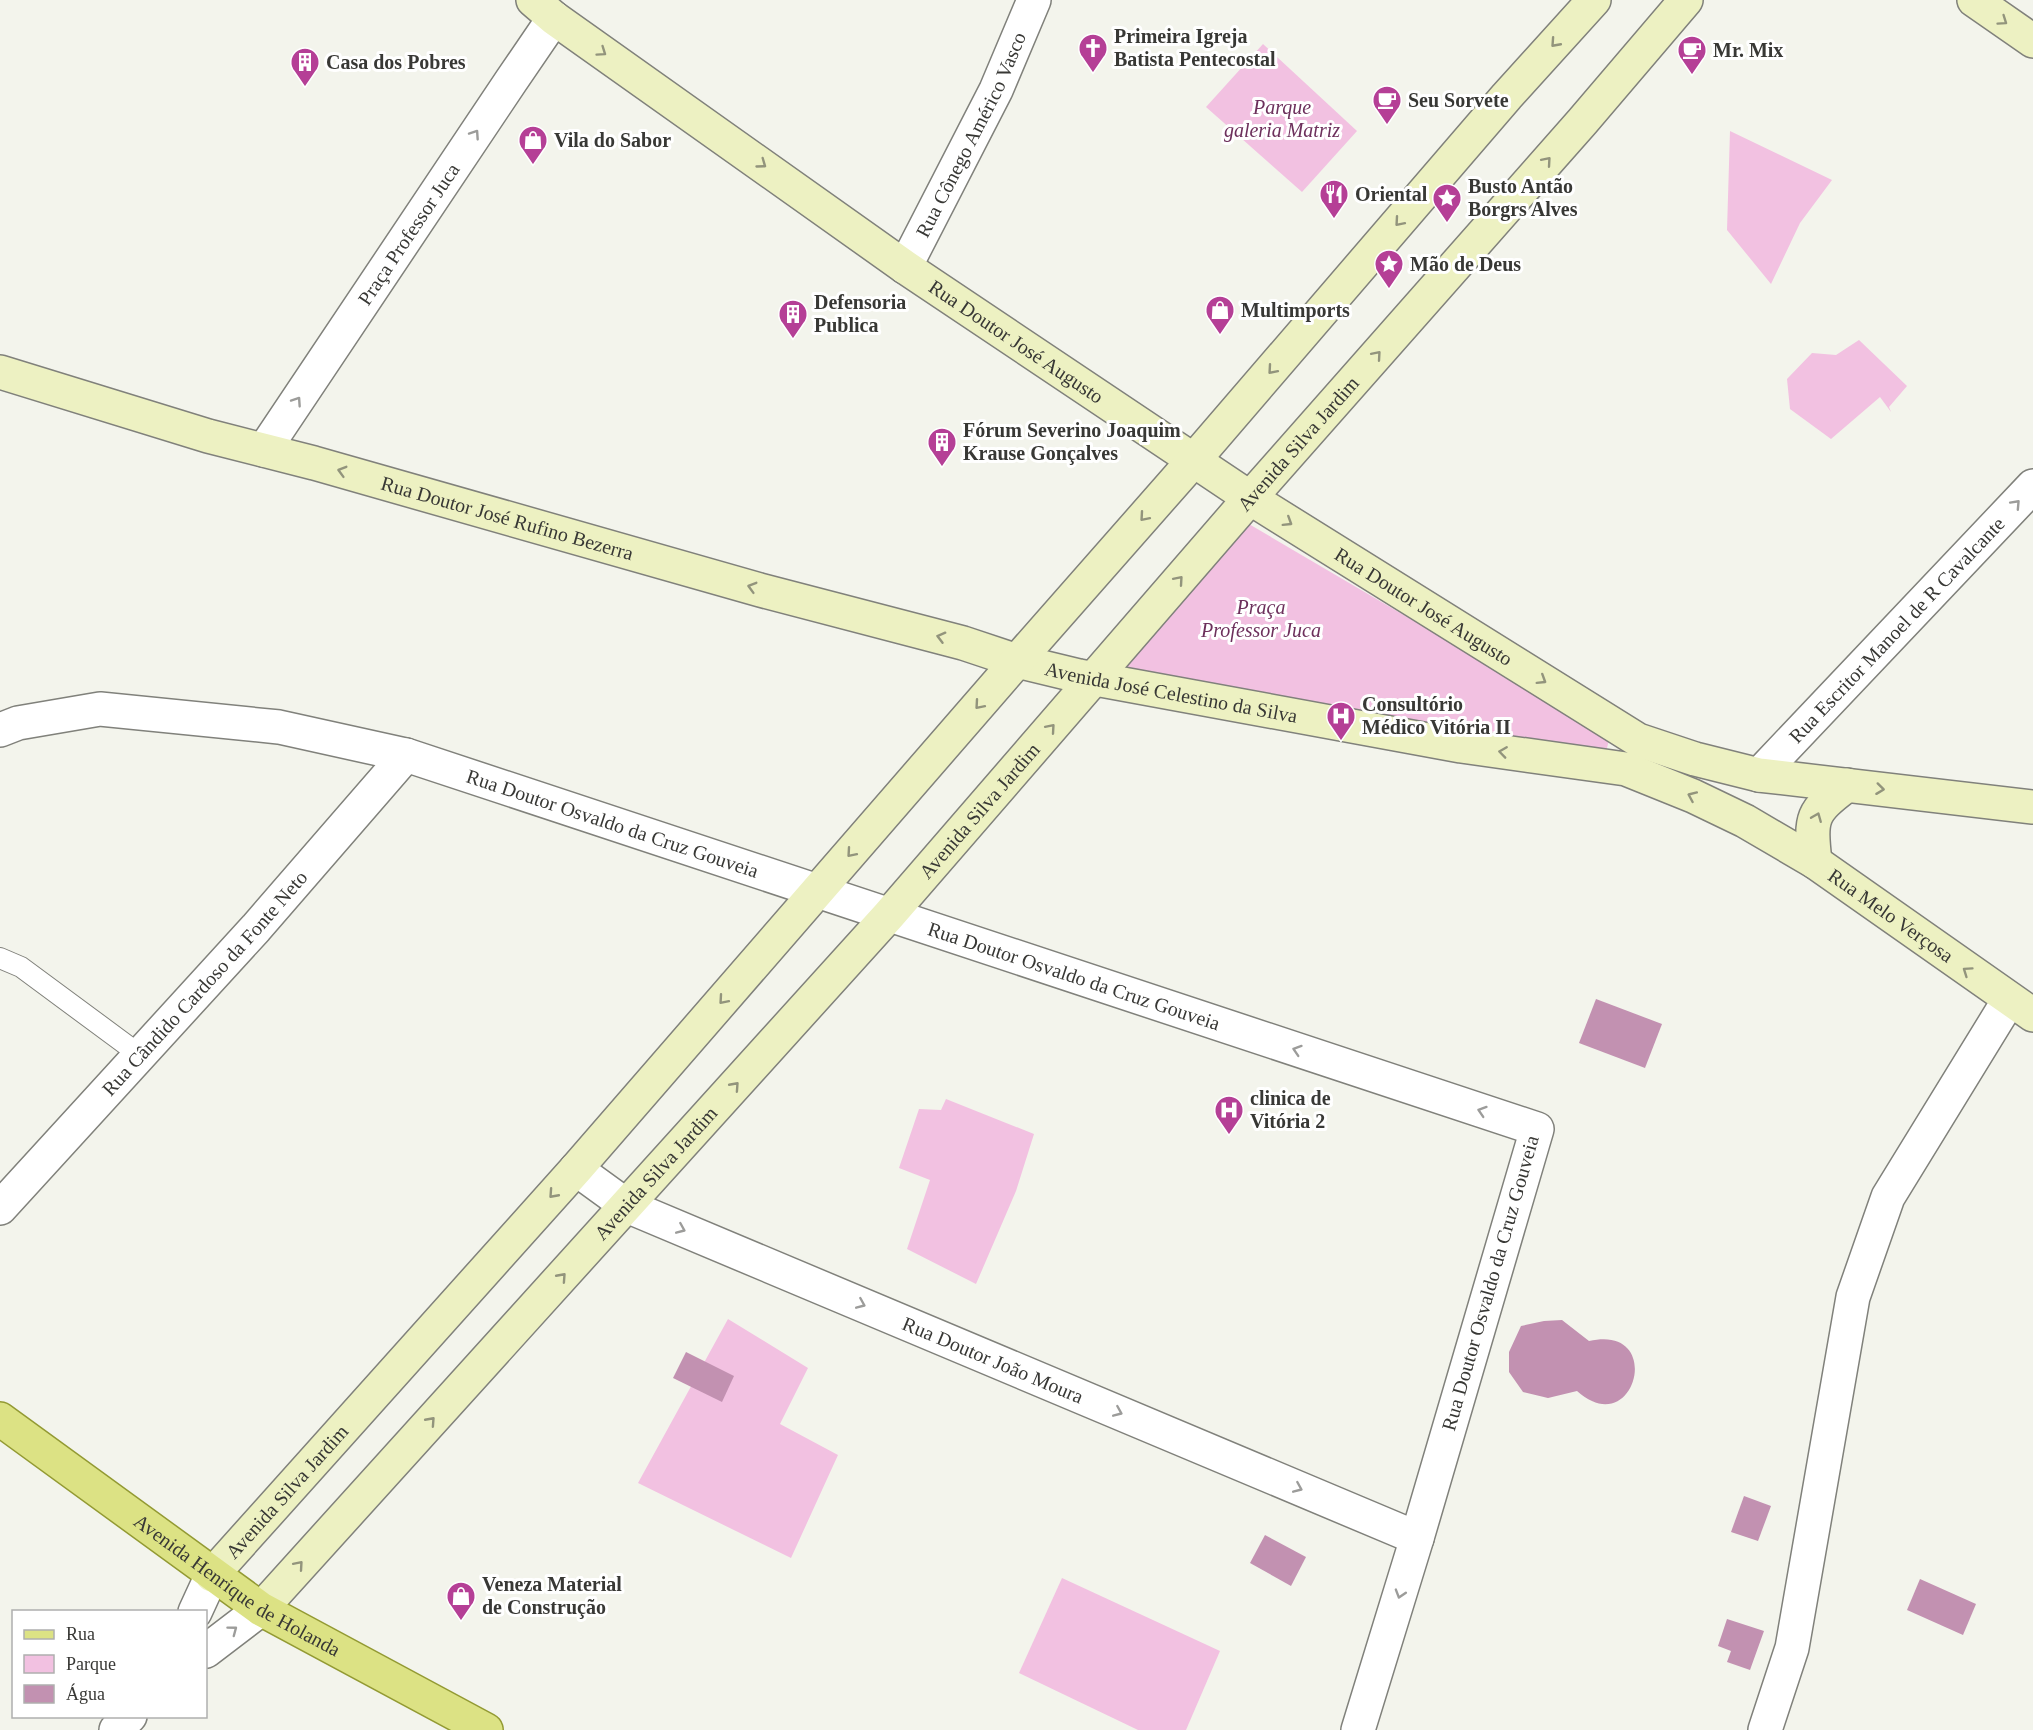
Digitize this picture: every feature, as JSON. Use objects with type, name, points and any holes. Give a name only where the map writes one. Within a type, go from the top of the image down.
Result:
[{"type":"main road","name":"Avenida Silva Jardim","points":[[212,1575],[576,1169],[1193,461],[1507,96],[1594,0]]},
{"type":"main road","name":"Avenida Silva Jardim","points":[[261,1609],[889,915],[1686,0]]},
{"type":"main road","points":[[1974,0],[2033,41]]},
{"type":"main road","name":"Rua Doutor José Augusto","points":[[544,9],[904,267],[1632,755]]},
{"type":"main road","name":"Rua Doutor José Rufino Bezerra","points":[[0,372],[208,436],[760,590],[963,643],[1017,661]]},
{"type":"main road","name":"Avenida José Celestino da Silva","points":[[1017,661],[1093,679],[1461,746],[1632,755],[1693,796],[1745,821]]},
{"type":"main road","points":[[1632,755],[1695,759],[1759,775],[2033,807]]},
{"type":"main road","points":[[1815,862],[1811,834],[1813,822],[1823,803],[1847,785]]},
{"type":"main road","name":"Rua Melo Verçosa","points":[[1745,821],[1815,862],[2021,1008]]},
{"type":"main road","name":"Avenida Henrique de Holanda","points":[[0,1419],[261,1609],[486,1730]]},
{"type":"street","name":"Rua Cônego Américo Vasco","points":[[904,267],[996,90],[1034,0]]},
{"type":"street","name":"Praça Professor Juca","points":[[264,450],[544,9]]},
{"type":"street","name":"Rua Escritor Manoel de R Cavalcante","points":[[1759,775],[2033,486]]},
{"type":"street","name":"Rua Doutor Osvaldo da Cruz Gouveia","points":[[0,730],[18,723],[100,709],[279,727],[406,755],[1538,1129],[1418,1538],[1358,1730]]},
{"type":"street","name":"Rua Cândido Cardoso da Fonte Neto","points":[[0,1208],[256,928],[406,755]]},
{"type":"street","points":[[1765,1730],[1792,1648],[1853,1297],[1888,1197],[2021,1008]]},
{"type":"street","name":"Rua Doutor João Moura","points":[[576,1169],[627,1206],[1418,1538]]},
{"type":"street","points":[[195,1610],[212,1575]]},
{"type":"street","points":[[207,1650],[261,1609]]},
{"type":"street","points":[[116,1730],[128,1718]]},
{"type":"lane","points":[[0,958],[21,967],[140,1055]]},
{"type":"green space","name":"Parque galeria Matriz","points":[[1263,44],[1357,131],[1302,192],[1206,107]]},
{"type":"green space","points":[[1730,131],[1832,180],[1800,223],[1771,284],[1727,230]]},
{"type":"green space","points":[[1859,340],[1907,386],[1889,407],[1891,412],[1880,397],[1831,439],[1790,409],[1787,379],[1812,353],[1836,355]]},
{"type":"green space","name":"Praça Professor Juca","points":[[1242,520],[1610,736],[1606,752],[1465,732],[1116,669]]},
{"type":"green space","points":[[946,1099],[1034,1134],[1016,1191],[976,1284],[907,1249],[930,1180],[899,1168],[919,1109],[941,1110]]},
{"type":"green space","points":[[728,1319],[808,1368],[780,1424],[838,1455],[791,1558],[638,1483]]},
{"type":"green space","points":[[1062,1578],[1220,1651],[1186,1730],[1138,1730],[1019,1673]]},
{"type":"water","points":[[1596,999],[1662,1024],[1645,1068],[1579,1043]]},
{"type":"water","points":[[1562,1320],[1589,1341],[1613,1340],[1628,1349],[1634,1363],[1634,1379],[1627,1393],[1614,1403],[1597,1403],[1577,1391],[1548,1398],[1523,1392],[1509,1372],[1509,1352],[1521,1326]]},
{"type":"water","points":[[686,1352],[734,1376],[722,1402],[673,1378]]},
{"type":"water","points":[[1744,1496],[1771,1506],[1758,1541],[1731,1532]]},
{"type":"water","points":[[1265,1535],[1306,1557],[1291,1586],[1250,1563]]},
{"type":"water","points":[[1920,1579],[1976,1604],[1963,1635],[1907,1610]]},
{"type":"water","points":[[1727,1619],[1764,1631],[1750,1670],[1727,1662],[1731,1651],[1718,1646]]},
{"type":"place","name":"Primeira Igreja Batista Pentecostal","points":[[1093,74]]},
{"type":"place","name":"Mr. Mix","points":[[1692,76]]},
{"type":"place","name":"Casa dos Pobres","points":[[305,88]]},
{"type":"place","name":"Seu Sorvete","points":[[1387,126]]},
{"type":"place","name":"Vila do Sabor","points":[[533,166]]},
{"type":"place","name":"Oriental","points":[[1334,220]]},
{"type":"place","name":"Busto Antão Borgrs Alves","points":[[1447,224]]},
{"type":"place","name":"Mão de Deus","points":[[1389,290]]},
{"type":"place","name":"Multimports","points":[[1220,336]]},
{"type":"place","name":"Defensoria Publica","points":[[793,340]]},
{"type":"place","name":"Fórum Severino Joaquim Krause Gonçalves","points":[[942,468]]},
{"type":"place","name":"Consultório Médico Vitória II","points":[[1341,742]]},
{"type":"place","name":"clinica de Vitória 2","points":[[1229,1136]]},
{"type":"place","name":"Veneza Material de Construção","points":[[461,1622]]}]
